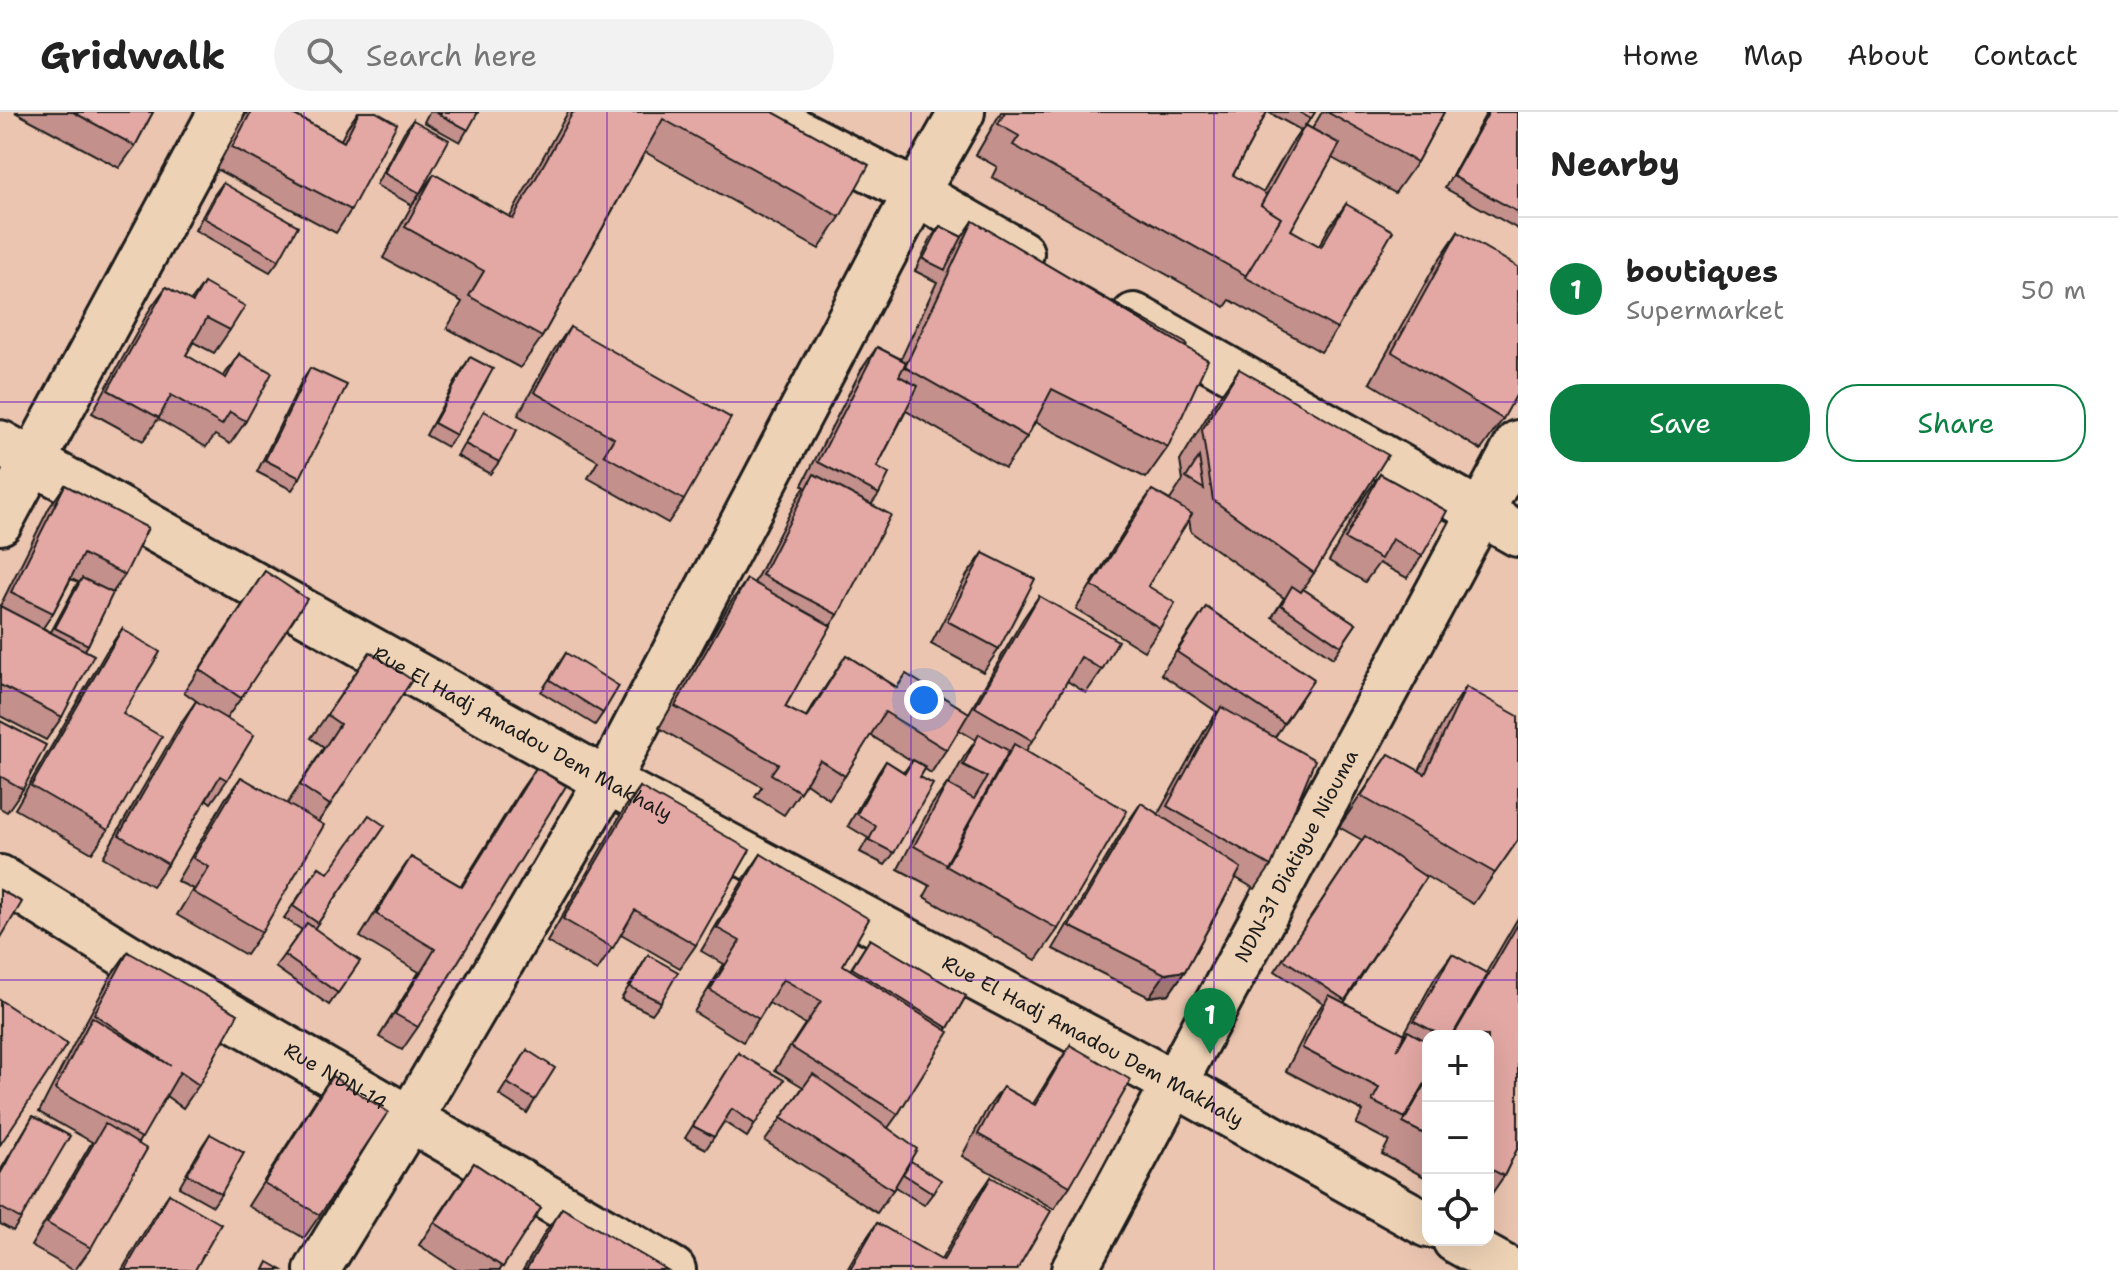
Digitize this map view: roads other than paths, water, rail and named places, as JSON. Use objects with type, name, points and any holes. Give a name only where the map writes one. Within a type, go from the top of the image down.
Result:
[{"type":"street","points":[[0,522],[17,452],[221,112]]},
{"type":"street","points":[[759,112],[916,193],[1053,271]]},
{"type":"street","points":[[317,1270],[409,1120],[607,781],[916,193],[962,112]]},
{"type":"street","points":[[1095,294],[1518,534]]},
{"type":"street","name":"NDN-31 Diatigue Niouma","points":[[1074,1270],[1518,443]]},
{"type":"street","name":"Rue El Hadj Amadou Dem Makhaly","points":[[17,452],[607,781],[1175,1084],[1422,1222]]},
{"type":"street","name":"Rue NDN-14","points":[[0,878],[145,967],[673,1270]]},
{"type":"street","points":[[1466,1246],[1509,1270]]},
{"type":"place","name":"boutiques","points":[[1210,1054]]}]
